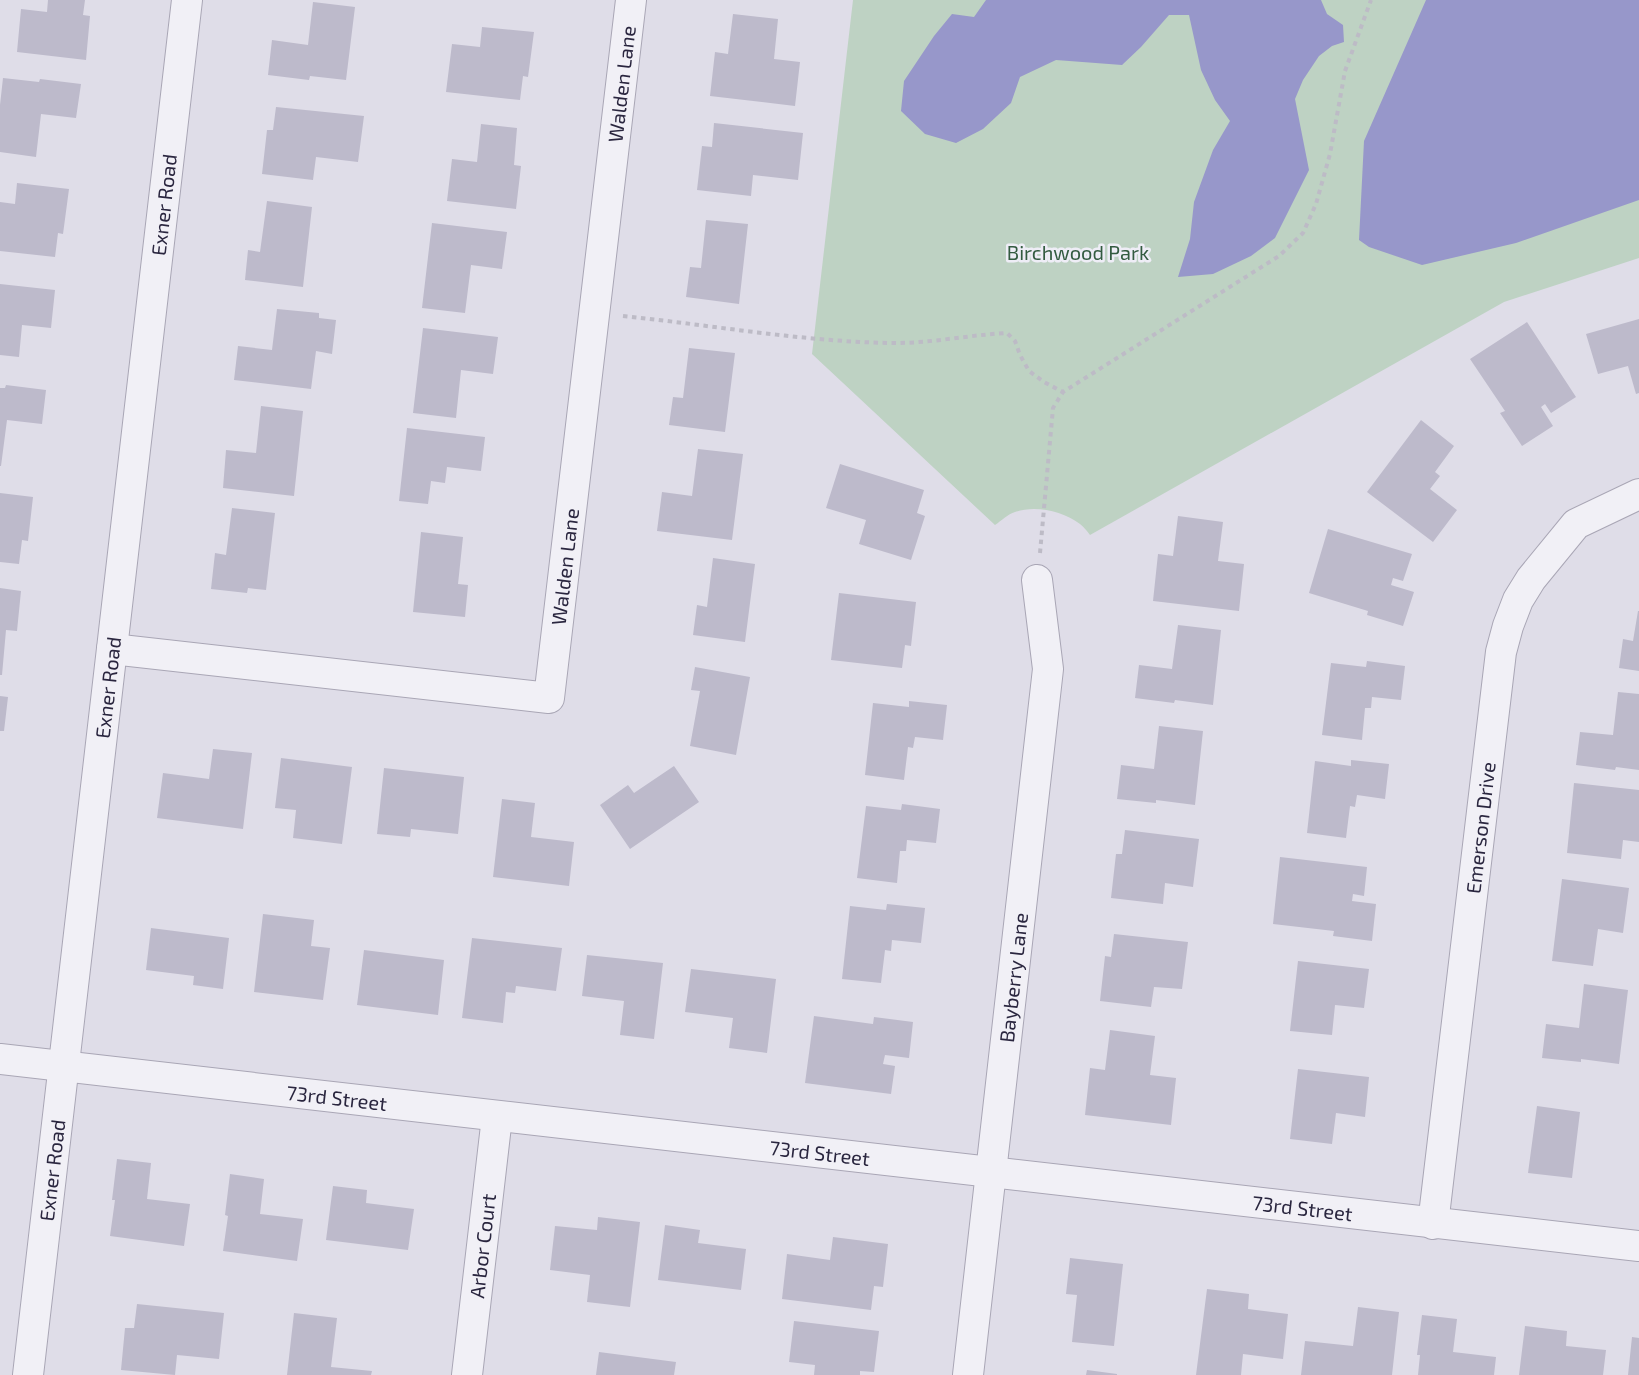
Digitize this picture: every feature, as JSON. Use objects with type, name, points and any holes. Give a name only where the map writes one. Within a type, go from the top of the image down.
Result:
[{"type":"street","name":"Exner Road","points":[[28,1375],[187,0]]},
{"type":"street","name":"Walden Lane","points":[[112,649],[549,698],[631,0]]},
{"type":"street","name":"Emerson Drive","points":[[1433,1224],[1500,652],[1518,600],[1531,579],[1576,524],[1639,495]]},
{"type":"street","name":"Bayberry Lane","points":[[968,1375],[1048,669],[1037,580]]},
{"type":"street","name":"73rd Street","points":[[0,1059],[1639,1246]]},
{"type":"street","name":"Arbor Court","points":[[467,1375],[497,1117]]},
{"type":"path","points":[[1037,580],[1053,408],[1063,392],[1279,256],[1303,233],[1316,204],[1330,154],[1345,71],[1371,0]]},
{"type":"path","points":[[594,313],[826,339],[890,343],[1007,333],[1015,341],[1020,356],[1029,371],[1063,392]]},
{"type":"green space","name":"Birchwood Park","points":[[853,0],[1639,0],[1639,258],[1504,302],[1090,535],[1073,519],[1040,509],[1015,512],[995,525],[812,354]]},
{"type":"water","points":[[986,0],[1321,0],[1327,14],[1343,25],[1344,42],[1332,46],[1319,56],[1303,80],[1295,99],[1309,170],[1275,238],[1251,256],[1213,274],[1178,277],[1190,239],[1194,202],[1213,150],[1230,121],[1215,100],[1201,70],[1189,15],[1169,15],[1122,65],[1056,60],[1020,77],[1011,103],[983,129],[956,143],[925,134],[901,111],[904,81],[934,36],[952,14],[974,17]]},
{"type":"water","points":[[1426,0],[1639,0],[1639,200],[1516,243],[1422,265],[1369,247],[1359,240],[1364,141]]},
{"type":"building","points":[[48,0],[85,0],[83,15],[90,16],[86,60],[17,52],[21,9],[47,12]]},
{"type":"building","points":[[313,2],[355,7],[346,80],[310,76],[309,80],[268,75],[272,40],[308,45]]},
{"type":"building","points":[[733,14],[778,19],[774,59],[800,62],[795,106],[710,96],[715,52],[728,54]]},
{"type":"building","points":[[482,27],[534,32],[528,77],[523,76],[520,100],[446,92],[452,44],[480,47]]},
{"type":"building","points":[[3,78],[39,82],[40,79],[81,84],[76,118],[41,114],[36,157],[0,152],[0,105]]},
{"type":"building","points":[[276,107],[364,116],[358,162],[316,157],[313,180],[262,174],[267,130],[273,130]]},
{"type":"building","points":[[714,123],[803,133],[798,180],[753,175],[751,196],[697,190],[702,146],[712,147]]},
{"type":"building","points":[[481,124],[517,128],[514,165],[521,166],[516,209],[447,201],[452,159],[477,162]]},
{"type":"building","points":[[17,183],[69,189],[63,234],[58,233],[55,257],[0,251],[0,202],[15,204]]},
{"type":"building","points":[[267,201],[312,207],[303,287],[245,280],[248,250],[260,252]]},
{"type":"building","points":[[706,220],[748,224],[739,304],[686,297],[690,267],[701,268]]},
{"type":"building","points":[[432,223],[507,232],[502,269],[471,265],[465,313],[422,308]]},
{"type":"building","points":[[0,284],[55,290],[51,328],[22,325],[19,357],[0,355]]},
{"type":"building","points":[[277,309],[319,313],[319,318],[336,320],[332,354],[316,351],[311,389],[234,380],[238,346],[272,350]]},
{"type":"building","points":[[1639,319],[1639,393],[1636,394],[1628,366],[1598,374],[1586,334]]},
{"type":"building","points":[[1527,322],[1576,397],[1551,413],[1545,404],[1541,407],[1553,426],[1522,446],[1500,413],[1505,411],[1470,359]]},
{"type":"building","points":[[423,328],[498,337],[493,374],[461,370],[456,418],[413,413]]},
{"type":"building","points":[[689,348],[735,353],[725,432],[669,425],[673,397],[683,398]]},
{"type":"building","points":[[6,385],[46,390],[42,424],[7,420],[0,466],[0,388],[5,388]]},
{"type":"building","points":[[261,406],[303,411],[294,496],[223,488],[226,450],[256,453]]},
{"type":"building","points":[[1421,420],[1454,446],[1435,472],[1440,476],[1430,489],[1457,510],[1433,542],[1367,492]]},
{"type":"building","points":[[407,428],[485,437],[481,471],[447,467],[445,483],[431,481],[428,504],[399,501]]},
{"type":"building","points":[[698,449],[743,454],[732,540],[657,531],[662,492],[692,496]]},
{"type":"building","points":[[840,464],[924,490],[917,513],[925,516],[911,560],[859,544],[866,520],[826,508]]},
{"type":"building","points":[[0,493],[33,497],[28,541],[22,540],[19,564],[0,562]]},
{"type":"building","points":[[232,508],[275,513],[266,590],[248,588],[247,593],[211,589],[215,553],[226,555]]},
{"type":"building","points":[[1178,516],[1223,522],[1218,561],[1244,564],[1239,611],[1153,601],[1158,554],[1173,556]]},
{"type":"building","points":[[1328,529],[1412,554],[1403,581],[1393,578],[1391,585],[1414,592],[1403,626],[1367,615],[1368,611],[1309,593]]},
{"type":"building","points":[[421,532],[463,537],[458,584],[468,585],[465,617],[413,612]]},
{"type":"building","points":[[713,558],[755,564],[745,642],[693,635],[697,605],[707,607]]},
{"type":"building","points":[[0,588],[21,591],[17,631],[6,630],[2,675],[0,675]]},
{"type":"building","points":[[839,593],[916,602],[911,646],[905,645],[902,668],[831,660]]},
{"type":"building","points":[[1638,611],[1639,671],[1619,668],[1623,639],[1633,641]]},
{"type":"building","points":[[1178,625],[1221,630],[1213,705],[1135,698],[1139,665],[1172,669]]},
{"type":"building","points":[[1367,661],[1405,666],[1401,700],[1372,697],[1371,708],[1365,708],[1362,740],[1322,735],[1331,663],[1366,667]]},
{"type":"building","points":[[695,667],[750,677],[736,755],[690,746],[700,691],[691,690]]},
{"type":"building","points":[[1618,692],[1639,694],[1639,770],[1616,767],[1615,770],[1576,765],[1580,732],[1613,735]]},
{"type":"building","points":[[0,696],[8,697],[4,731],[0,731]]},
{"type":"building","points":[[909,701],[947,705],[943,740],[915,737],[913,748],[908,747],[904,780],[865,775],[873,703],[909,707]]},
{"type":"building","points":[[1159,726],[1203,731],[1195,805],[1156,800],[1156,803],[1117,799],[1121,765],[1154,769]]},
{"type":"building","points":[[213,749],[252,753],[243,829],[157,818],[163,773],[209,779]]},
{"type":"building","points":[[281,758],[352,767],[342,844],[293,838],[296,810],[275,808]]},
{"type":"building","points":[[1351,760],[1389,764],[1385,799],[1357,795],[1355,807],[1350,806],[1346,838],[1307,833],[1315,761],[1351,766]]},
{"type":"building","points":[[674,766],[699,802],[630,849],[600,805],[628,785],[634,793]]},
{"type":"building","points":[[384,768],[464,777],[458,834],[411,829],[410,837],[377,834]]},
{"type":"building","points":[[1574,783],[1639,790],[1639,842],[1623,840],[1621,859],[1567,853]]},
{"type":"building","points":[[502,799],[535,803],[531,837],[574,842],[569,886],[493,877]]},
{"type":"building","points":[[902,804],[940,809],[936,843],[907,840],[906,851],[900,851],[897,883],[857,878],[866,806],[901,810]]},
{"type":"building","points":[[1125,830],[1199,839],[1193,887],[1165,883],[1163,904],[1111,898],[1116,854],[1122,854]]},
{"type":"building","points":[[1280,857],[1367,867],[1364,896],[1353,894],[1352,901],[1376,904],[1372,941],[1333,936],[1334,931],[1273,924]]},
{"type":"building","points":[[1562,879],[1629,888],[1623,933],[1598,929],[1593,966],[1552,961]]},
{"type":"building","points":[[887,904],[925,908],[921,943],[892,940],[891,951],[885,950],[881,983],[842,979],[850,906],[886,910]]},
{"type":"building","points":[[263,914],[314,920],[311,946],[330,948],[323,1000],[254,992]]},
{"type":"building","points":[[151,928],[229,938],[223,989],[193,985],[194,976],[146,970]]},
{"type":"building","points":[[1114,934],[1188,942],[1182,989],[1154,987],[1151,1007],[1100,1001],[1105,956],[1111,957]]},
{"type":"building","points":[[472,938],[562,948],[556,991],[516,986],[515,993],[506,992],[503,1023],[462,1018]]},
{"type":"building","points":[[364,950],[444,960],[438,1015],[357,1005]]},
{"type":"building","points":[[587,955],[663,963],[654,1039],[620,1035],[624,1001],[582,996]]},
{"type":"building","points":[[1298,961],[1369,969],[1364,1008],[1335,1005],[1332,1035],[1290,1031]]},
{"type":"building","points":[[691,969],[776,979],[767,1053],[729,1048],[733,1018],[685,1012]]},
{"type":"building","points":[[1584,984],[1628,990],[1619,1064],[1581,1059],[1581,1062],[1542,1058],[1546,1024],[1579,1028]]},
{"type":"building","points":[[814,1016],[873,1024],[874,1017],[913,1022],[909,1058],[885,1055],[883,1064],[895,1066],[891,1094],[805,1083]]},
{"type":"building","points":[[1110,1030],[1155,1036],[1150,1075],[1176,1078],[1171,1125],[1085,1115],[1090,1068],[1105,1070]]},
{"type":"building","points":[[1298,1069],[1369,1077],[1365,1117],[1336,1113],[1332,1144],[1290,1139]]},
{"type":"building","points":[[1537,1106],[1580,1112],[1572,1178],[1528,1173]]},
{"type":"building","points":[[117,1159],[151,1163],[147,1199],[190,1204],[184,1246],[110,1236]]},
{"type":"building","points":[[230,1174],[264,1179],[260,1214],[303,1219],[297,1261],[223,1251],[228,1216],[225,1215]]},
{"type":"building","points":[[333,1186],[367,1190],[366,1203],[414,1209],[408,1250],[326,1240]]},
{"type":"building","points":[[598,1217],[640,1222],[630,1307],[587,1302],[590,1275],[550,1270],[555,1226],[597,1230]]},
{"type":"building","points":[[665,1225],[700,1230],[698,1243],[746,1249],[741,1290],[658,1280]]},
{"type":"building","points":[[833,1237],[888,1244],[883,1287],[874,1286],[871,1310],[782,1299],[787,1254],[830,1260]]},
{"type":"building","points":[[1070,1258],[1123,1264],[1114,1346],[1072,1342],[1077,1295],[1066,1294]]},
{"type":"building","points":[[1207,1289],[1249,1294],[1248,1309],[1288,1314],[1283,1359],[1243,1354],[1241,1375],[1196,1375]]},
{"type":"building","points":[[137,1304],[224,1313],[219,1359],[177,1355],[175,1375],[121,1370],[125,1328],[134,1328]]},
{"type":"building","points":[[1358,1307],[1399,1312],[1392,1375],[1301,1375],[1305,1341],[1353,1346]]},
{"type":"building","points":[[294,1313],[337,1318],[331,1367],[372,1371],[371,1375],[287,1375]]},
{"type":"building","points":[[1422,1315],[1457,1319],[1453,1352],[1496,1357],[1494,1375],[1418,1375],[1420,1355],[1417,1355]]},
{"type":"building","points":[[794,1321],[879,1331],[874,1372],[860,1371],[860,1375],[814,1375],[815,1365],[789,1362]]},
{"type":"building","points":[[1525,1326],[1567,1331],[1566,1346],[1606,1350],[1603,1375],[1519,1375]]},
{"type":"building","points":[[1632,1337],[1639,1338],[1639,1375],[1628,1375]]},
{"type":"building","points":[[599,1352],[676,1362],[674,1375],[596,1375]]},
{"type":"building","points":[[1087,1370],[1117,1374],[1117,1375],[1086,1375]]}]
